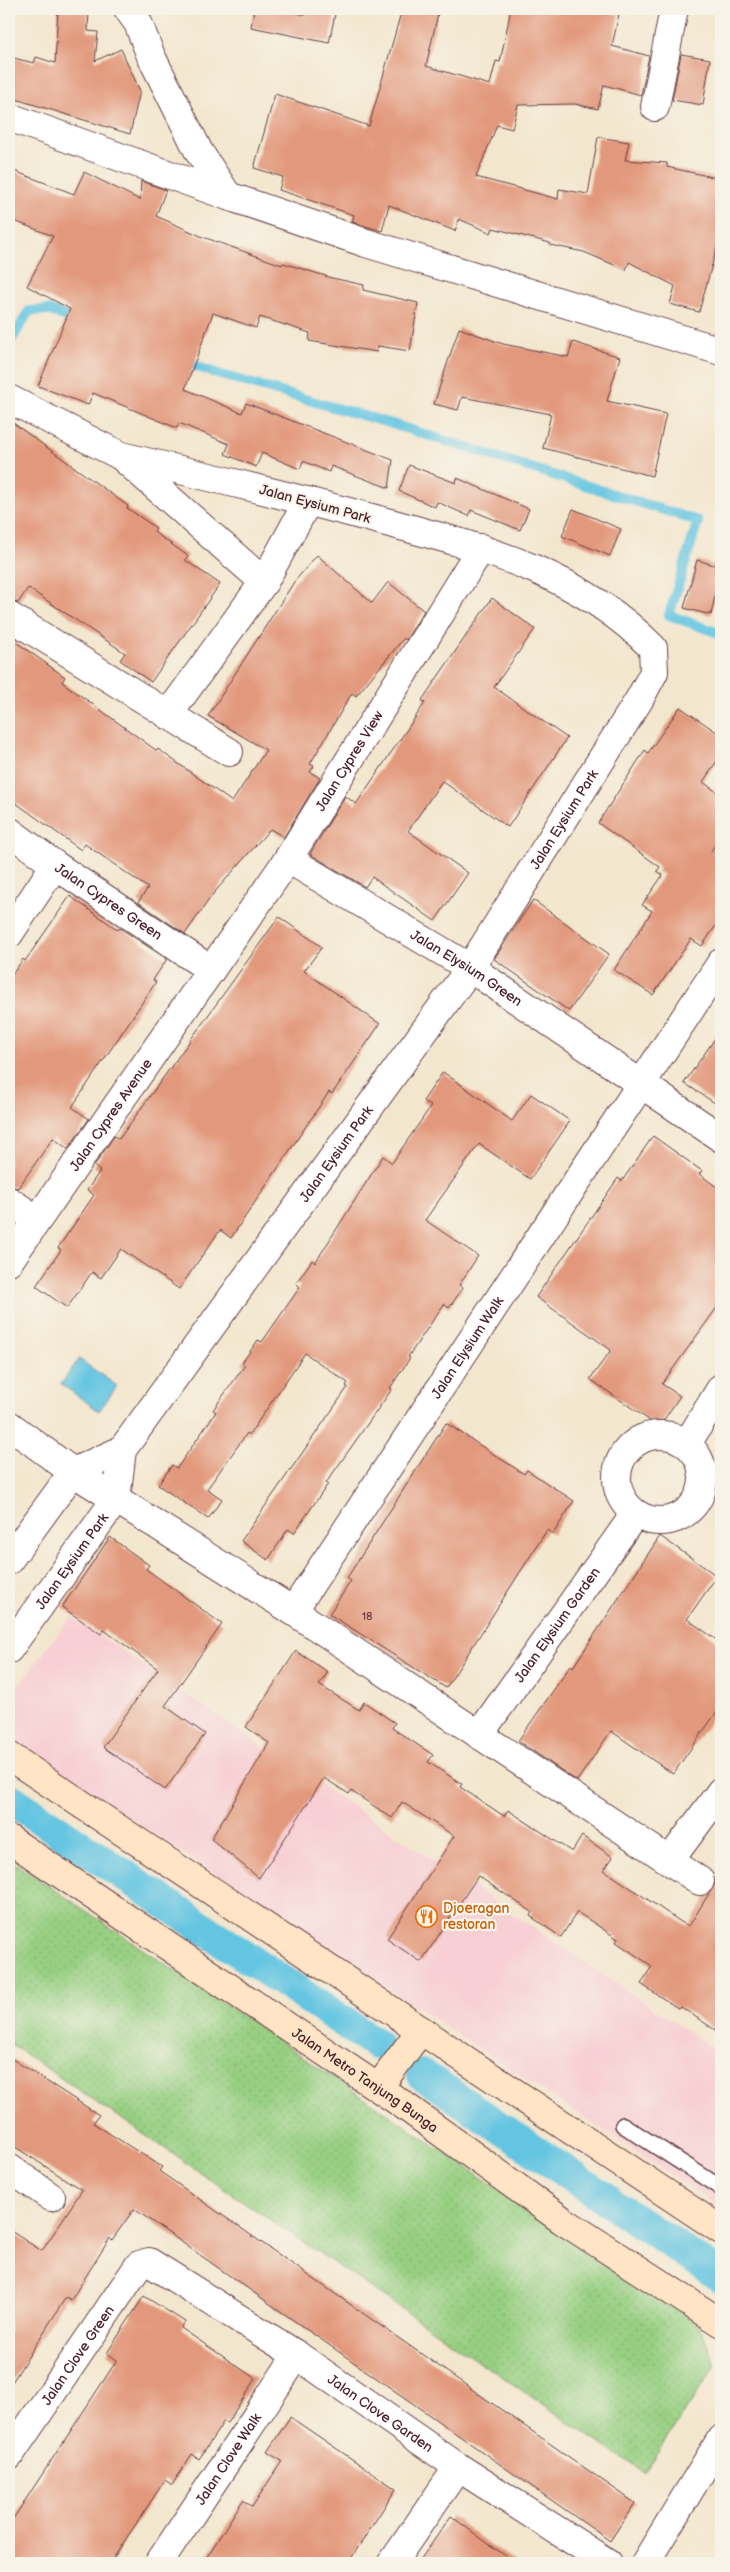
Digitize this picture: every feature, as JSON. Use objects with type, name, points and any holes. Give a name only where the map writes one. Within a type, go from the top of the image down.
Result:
[{"type":"main road","points":[[9,1756],[721,2230]]},
{"type":"main road","name":"Jalan Metro Tanjung Bunga","points":[[9,1839],[378,2088],[562,2220],[721,2323]]},
{"type":"main road","points":[[378,2088],[421,2030]]},
{"type":"street","points":[[128,9],[138,24],[151,56],[199,152],[228,196]]},
{"type":"street","points":[[655,107],[674,9]]},
{"type":"street","points":[[9,117],[228,196],[375,246],[721,351]]},
{"type":"street","points":[[9,399],[121,456],[264,582]]},
{"type":"street","name":"Jalan Eysium Park","points":[[121,456],[308,500],[481,548],[555,577],[598,603],[653,648],[654,672],[639,700],[470,968],[122,1450]]},
{"type":"street","points":[[168,715],[264,582],[308,500]]},
{"type":"street","name":"Jalan Cypres View","points":[[211,970],[288,858],[481,548]]},
{"type":"street","points":[[9,616],[229,752]]},
{"type":"street","name":"Jalan Cypres Green","points":[[9,831],[55,865],[211,970]]},
{"type":"street","name":"Jalan Elysium Green","points":[[288,858],[470,968],[721,1138]]},
{"type":"street","points":[[9,934],[55,865]]},
{"type":"street","points":[[640,1083],[721,963]]},
{"type":"street","name":"Jalan Cypres Avenue","points":[[9,1261],[211,970]]},
{"type":"street","name":"Jalan Elysium Walk","points":[[293,1611],[640,1083]]},
{"type":"street","points":[[9,1201],[36,1220]]},
{"type":"street","points":[[688,1444],[721,1388]]},
{"type":"street","points":[[9,1425],[73,1472],[293,1611],[700,1880]]},
{"type":"street","points":[[661,1434],[675,1436],[688,1444],[697,1455],[703,1469],[704,1483],[700,1498],[690,1510],[678,1518],[664,1522],[649,1520],[635,1514],[622,1498],[616,1478],[618,1464],[625,1452],[635,1442],[647,1436],[661,1434]]},
{"type":"street","points":[[9,1560],[73,1472],[122,1450]]},
{"type":"street","points":[[116,1499],[122,1450]]},
{"type":"street","name":"Jalan Eysium Park","points":[[9,1649],[116,1499]]},
{"type":"street","name":"Jalan Elysium Garden","points":[[478,1734],[635,1514]]},
{"type":"street","points":[[670,1860],[721,1791]]},
{"type":"street","points":[[9,2168],[51,2197]]},
{"type":"street","name":"Jalan Clove Green","points":[[9,2456],[139,2265],[145,2262],[152,2263]]},
{"type":"street","name":"Jalan Clove Garden","points":[[152,2263],[298,2355],[458,2467],[608,2563]]},
{"type":"street","name":"Jalan Clove Walk","points":[[159,2563],[298,2355]]},
{"type":"street","points":[[645,2563],[721,2439]]},
{"type":"street","points":[[392,2563],[458,2467]]},
{"type":"lane","points":[[623,2125],[721,2188]]},
{"type":"shaded area","points":[[71,1617],[721,2054],[721,2208],[9,1738],[9,1698]]},
{"type":"green space","points":[[9,1859],[698,2323],[716,2365],[644,2473],[9,2043]]},
{"type":"water","points":[[79,1359],[117,1386],[99,1411],[61,1384]]},
{"type":"building","points":[[58,9],[89,9],[88,31],[98,32],[95,61],[121,49],[140,91],[130,134],[9,97],[9,57],[34,63],[36,57],[55,63]]},
{"type":"building","points":[[254,9],[276,9],[306,15],[307,9],[336,9],[329,43],[251,27]]},
{"type":"building","points":[[402,9],[439,9],[426,66],[490,85],[496,61],[500,62],[511,9],[594,9],[619,14],[612,46],[649,56],[641,95],[604,85],[598,109],[575,104],[518,105],[512,129],[497,125],[476,177],[558,199],[559,189],[588,194],[598,137],[629,142],[625,160],[667,163],[667,167],[721,179],[721,232],[699,312],[670,304],[675,286],[629,262],[626,270],[584,252],[550,245],[550,243],[493,228],[491,233],[459,219],[455,231],[389,205],[382,231],[352,222],[354,215],[279,190],[283,177],[254,168],[275,94],[369,126]]},
{"type":"building","points":[[681,54],[710,59],[703,105],[672,100]]},
{"type":"building","points":[[9,169],[74,194],[84,172],[140,200],[141,181],[166,190],[156,216],[203,237],[282,265],[283,263],[332,278],[364,285],[363,290],[418,303],[410,351],[378,346],[377,352],[309,341],[310,333],[260,317],[256,328],[213,313],[185,389],[242,413],[246,403],[393,460],[389,488],[331,466],[329,472],[303,461],[300,469],[262,453],[256,467],[225,454],[229,444],[179,423],[177,428],[93,393],[88,405],[38,386],[70,309],[27,286],[53,236],[9,219]]},
{"type":"building","points":[[459,328],[503,344],[568,357],[573,342],[620,357],[607,401],[666,414],[652,476],[543,448],[551,414],[462,397],[458,410],[434,404]]},
{"type":"building","points":[[9,420],[128,506],[127,508],[156,528],[154,532],[188,556],[185,560],[220,584],[151,682],[120,660],[125,653],[28,588],[18,603],[9,600]]},
{"type":"building","points":[[409,465],[456,483],[457,478],[529,509],[520,530],[471,510],[469,516],[437,502],[435,507],[399,491]]},
{"type":"building","points":[[573,509],[621,529],[610,556],[562,536]]},
{"type":"building","points":[[317,555],[372,603],[388,582],[424,611],[406,640],[404,638],[356,696],[352,693],[310,764],[314,766],[310,772],[320,778],[284,837],[270,829],[213,894],[185,934],[138,902],[148,888],[85,844],[81,850],[9,798],[9,637],[65,677],[62,682],[157,751],[158,749],[232,802],[266,750],[208,716],[294,582]]},
{"type":"building","points":[[697,560],[721,567],[711,615],[684,608]]},
{"type":"building","points":[[492,598],[535,629],[494,687],[567,738],[508,827],[442,781],[408,831],[468,873],[435,921],[372,877],[365,887],[310,854],[345,796],[356,804],[425,703],[422,700]]},
{"type":"building","points":[[680,707],[721,735],[721,755],[703,782],[721,795],[721,837],[711,851],[721,858],[721,918],[702,946],[691,939],[653,995],[614,970],[652,911],[642,905],[663,875],[657,871],[660,867],[598,823],[645,750],[648,753]]},
{"type":"building","points":[[70,896],[118,930],[120,928],[167,959],[153,980],[156,982],[72,1107],[89,1119],[68,1149],[53,1138],[18,1188],[9,1186],[9,979],[23,959],[25,961]]},
{"type":"building","points":[[533,900],[609,954],[569,1011],[494,959]]},
{"type":"building","points":[[279,917],[322,947],[304,971],[380,1024],[332,1094],[329,1092],[231,1238],[220,1230],[179,1289],[121,1249],[101,1278],[92,1272],[67,1308],[36,1286],[61,1250],[58,1248],[94,1195],[87,1190],[100,1171],[94,1166],[114,1136],[119,1139]]},
{"type":"building","points":[[721,1030],[721,1107],[684,1083]]},
{"type":"building","points":[[443,1072],[512,1121],[531,1094],[570,1121],[530,1179],[479,1144],[425,1220],[478,1256],[459,1285],[463,1288],[449,1308],[444,1304],[408,1357],[410,1358],[390,1388],[392,1389],[326,1483],[328,1484],[294,1533],[288,1529],[268,1560],[241,1541],[348,1387],[346,1386],[348,1383],[305,1353],[249,1435],[247,1433],[207,1489],[222,1499],[208,1519],[158,1485],[172,1465],[177,1468],[216,1412],[213,1410],[245,1365],[242,1363],[258,1340],[262,1342],[300,1287],[296,1283],[312,1260],[315,1263],[383,1156],[392,1163],[431,1106],[423,1101]]},
{"type":"building","points":[[653,1136],[702,1171],[699,1174],[721,1190],[721,1302],[662,1384],[680,1396],[659,1427],[590,1379],[611,1350],[536,1297],[618,1178],[622,1181]]},
{"type":"building","points":[[446,1423],[524,1474],[527,1470],[574,1501],[553,1534],[547,1530],[446,1688],[329,1614],[351,1581],[347,1578]]},
{"type":"building","points":[[660,1536],[717,1576],[687,1619],[721,1643],[721,1706],[673,1774],[611,1731],[577,1781],[518,1741],[571,1665],[573,1667]]},
{"type":"building","points":[[110,1537],[149,1565],[146,1569],[222,1624],[165,1706],[205,1734],[165,1790],[103,1747],[158,1669],[104,1630],[101,1634],[62,1607]]},
{"type":"building","points":[[296,1651],[328,1672],[319,1685],[359,1710],[364,1702],[395,1723],[392,1728],[433,1755],[428,1762],[462,1784],[460,1787],[504,1816],[508,1810],[572,1852],[582,1836],[613,1857],[604,1870],[681,1922],[689,1926],[721,1874],[721,2034],[681,2007],[679,2009],[641,1984],[652,1966],[616,1942],[618,1939],[577,1912],[561,1937],[530,1916],[532,1912],[478,1876],[421,1962],[387,1939],[454,1836],[402,1802],[392,1818],[351,1791],[349,1794],[324,1778],[259,1878],[211,1839],[269,1743],[246,1727]]},
{"type":"building","points":[[9,2057],[99,2115],[93,2123],[162,2167],[159,2171],[635,2503],[610,2541],[134,2209],[112,2240],[110,2238],[71,2300],[66,2297],[9,2387],[9,2230],[42,2251],[82,2190],[9,2143]]},
{"type":"building","points":[[144,2296],[185,2322],[181,2328],[256,2379],[227,2423],[224,2421],[199,2459],[192,2454],[172,2485],[165,2480],[110,2563],[9,2563],[9,2525],[117,2360],[107,2353]]},
{"type":"building","points":[[290,2417],[396,2489],[348,2563],[203,2563],[243,2500],[252,2507],[282,2461],[267,2452]]},
{"type":"building","points":[[451,2516],[486,2542],[516,2563],[418,2563]]},
{"type":"waterway","points":[[9,344],[29,311],[48,310],[80,322]]},
{"type":"waterway","points":[[182,361],[221,375],[389,423],[698,521],[669,615],[721,634]]},
{"type":"waterway","points":[[9,1798],[375,2043]]},
{"type":"waterway","points":[[423,2075],[721,2277]]},
{"type":"place","name":"Djoeragan restoran","points":[[427,1916]]}]
